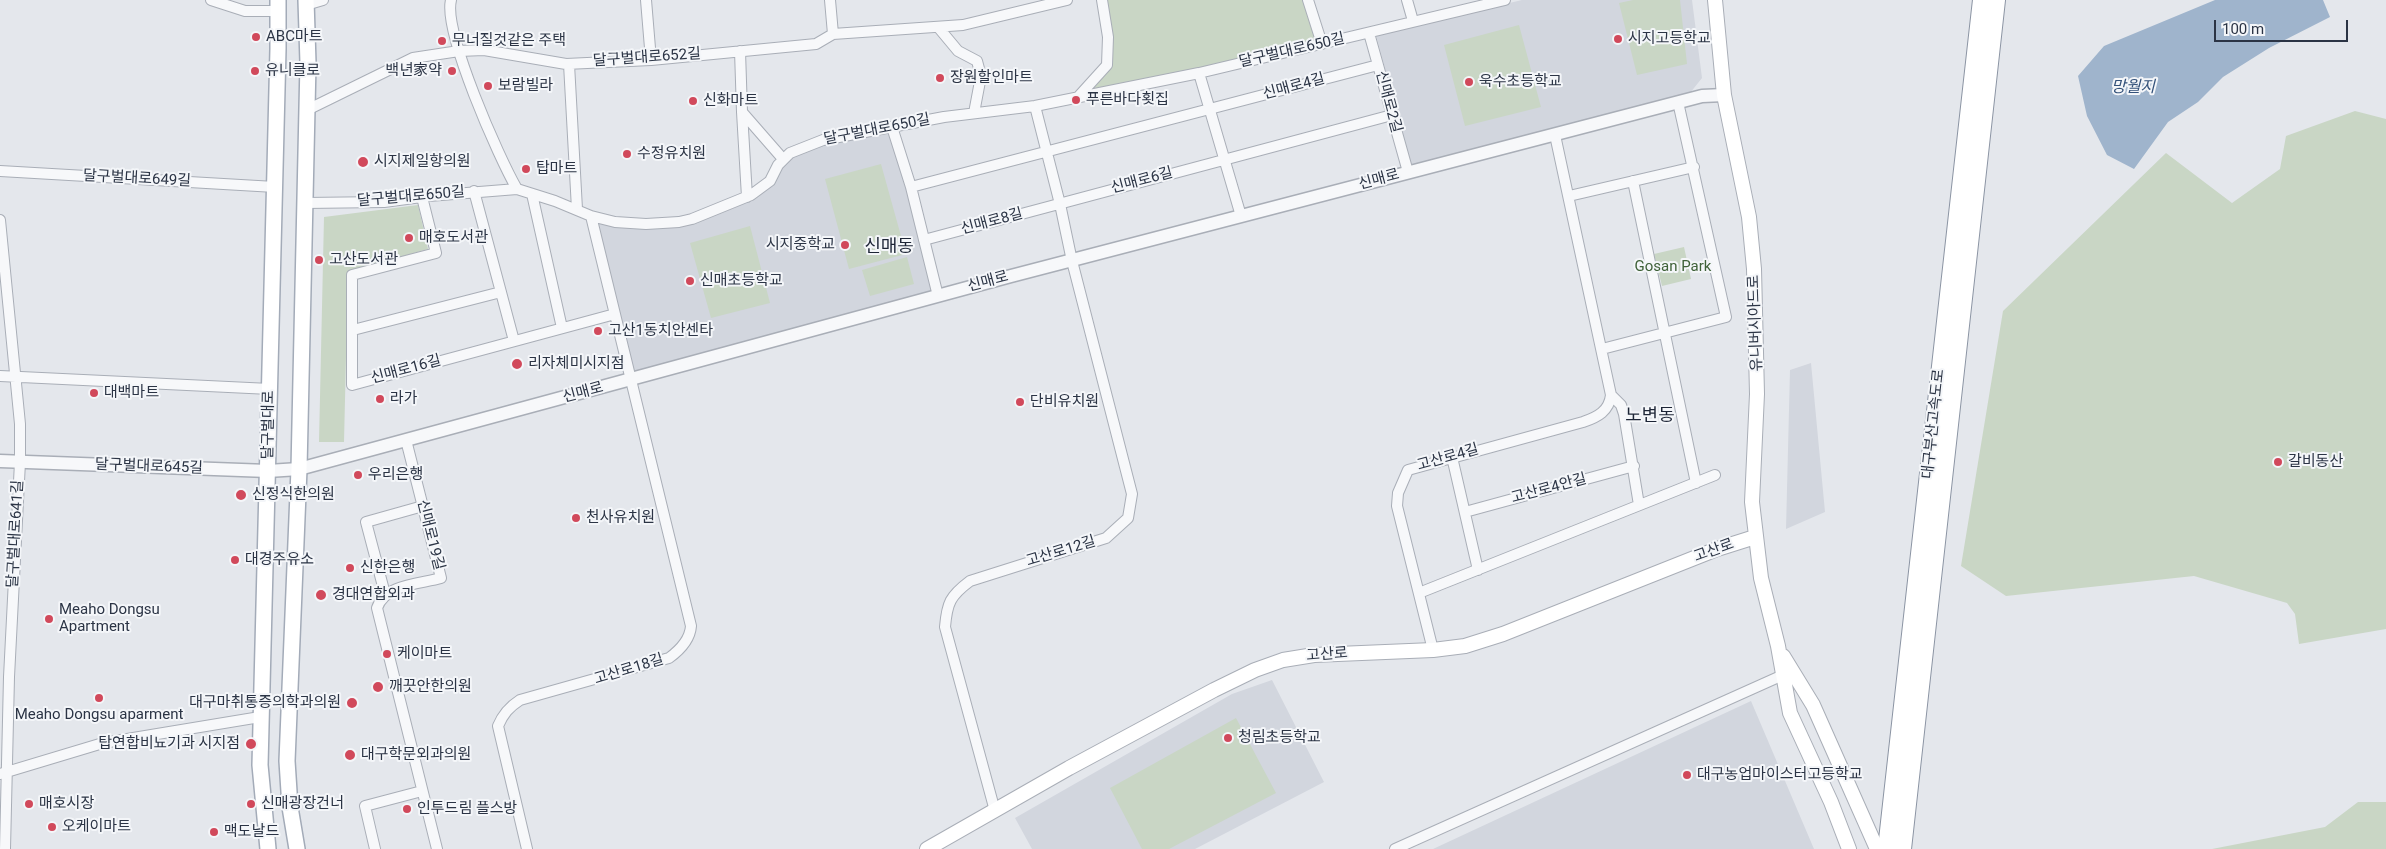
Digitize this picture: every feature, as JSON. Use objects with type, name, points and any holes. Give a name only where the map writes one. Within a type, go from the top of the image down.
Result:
[{"type":"highway","name":"대구부산고속도로","points":[[1982,0],[1984,42]]},
{"type":"highway","name":"대구부산고속도로","points":[[1887,849],[1931,509],[1979,77],[1984,42],[1996,0]]},
{"type":"highway","name":"대구부산고속도로","points":[[1902,849],[1931,509]]},
{"type":"main road","name":"유니버시아드로","points":[[1715,0],[1724,95],[1749,217],[1754,269],[1757,394],[1752,502],[1755,537],[1767,610],[1778,646],[1790,713],[1831,802],[1850,849]]},
{"type":"main road","name":"달구벌대로","points":[[297,849],[290,807],[287,756],[299,469],[307,110],[306,3]]},
{"type":"main road","name":"달구벌대로","points":[[268,849],[260,765],[260,717],[268,472],[278,6]]},
{"type":"main road","name":"고산로","points":[[927,849],[1069,768],[1214,690],[1276,662],[1314,655],[1433,650],[1481,642],[1755,537]]},
{"type":"main road","name":"유니버시아드로","points":[[1778,646],[1813,705],[1877,849]]},
{"type":"main road","points":[[1831,802],[1843,849]]},
{"type":"street","points":[[211,0],[245,11],[278,6]]},
{"type":"street","name":"달구벌대로","points":[[306,3],[323,0]]},
{"type":"street","points":[[451,0],[450,11],[459,51],[474,94],[517,189]]},
{"type":"street","points":[[646,0],[651,60]]},
{"type":"street","points":[[830,0],[833,34]]},
{"type":"street","name":"달구벌대로652길","points":[[307,110],[413,58],[459,51],[484,50],[569,64],[651,60],[816,44],[833,34],[963,25],[1067,0]]},
{"type":"street","points":[[1078,97],[1108,65],[1108,37],[1102,0]]},
{"type":"street","points":[[1308,0],[1322,44]]},
{"type":"street","points":[[1407,0],[1413,21]]},
{"type":"street","name":"달구벌대로650길","points":[[305,203],[384,202],[474,191],[517,189],[577,209],[591,216],[632,224],[679,222],[692,219],[761,190],[770,181],[782,159],[803,147],[823,140],[974,113],[1035,106],[1199,73],[1505,0]]},
{"type":"street","points":[[938,27],[958,51],[977,61],[981,76],[974,113]]},
{"type":"street","name":"신매로2길","points":[[1369,33],[1408,172]]},
{"type":"street","points":[[740,50],[747,197]]},
{"type":"street","points":[[569,64],[577,209]]},
{"type":"street","name":"신매로4길","points":[[1210,109],[1378,65]]},
{"type":"street","points":[[1199,73],[1241,216]]},
{"type":"street","name":"신매로","points":[[299,469],[630,381],[938,296],[1408,172],[1702,96],[1724,95]]},
{"type":"street","points":[[1602,349],[1726,317],[1678,102]]},
{"type":"street","points":[[1035,106],[1060,204],[1072,261]]},
{"type":"street","points":[[911,187],[1210,109]]},
{"type":"street","points":[[742,112],[782,159]]},
{"type":"street","points":[[1224,159],[1392,115]]},
{"type":"street","points":[[892,127],[911,187],[938,296]]},
{"type":"street","points":[[1555,134],[1611,395],[1621,406],[1624,414],[1639,505]]},
{"type":"street","name":"신매로6길","points":[[1060,204],[1224,159]]},
{"type":"street","points":[[1568,196],[1694,167]]},
{"type":"street","name":"달구벌대로649길","points":[[0,171],[275,187]]},
{"type":"street","points":[[1633,181],[1696,483]]},
{"type":"street","points":[[474,191],[514,341]]},
{"type":"street","points":[[532,194],[562,328]]},
{"type":"street","name":"신매로16길","points":[[422,197],[436,253],[352,275],[352,385],[615,314]]},
{"type":"street","name":"신매로8길","points":[[924,240],[1060,204]]},
{"type":"street","points":[[591,216],[630,381]]},
{"type":"street","name":"달구벌대로641길","points":[[0,220],[20,424],[20,462],[4,773],[5,849]]},
{"type":"street","name":"고산로12길","points":[[995,811],[944,627],[946,608],[954,593],[970,581],[1106,538],[1128,518],[1131,503],[1132,494],[1072,261]]},
{"type":"street","points":[[352,330],[501,292]]},
{"type":"street","points":[[0,376],[15,382],[270,388]]},
{"type":"street","name":"고산로18길","points":[[527,849],[498,726],[509,707],[520,700],[669,658],[680,650],[690,634],[691,626],[630,381]]},
{"type":"street","name":"고산로4길","points":[[1433,650],[1397,506],[1398,493],[1408,470],[1589,420],[1607,408],[1611,395]]},
{"type":"street","name":"신매로19길","points":[[385,594],[441,578],[406,440]]},
{"type":"street","points":[[1452,457],[1478,570]]},
{"type":"street","name":"달구벌대로645길","points":[[0,461],[268,472],[299,469]]},
{"type":"street","name":"고산로4안길","points":[[1465,512],[1634,466]]},
{"type":"street","points":[[1419,594],[1715,475]]},
{"type":"street","points":[[423,506],[366,522],[385,594],[377,608],[438,849]]},
{"type":"street","points":[[1395,849],[1783,675]]},
{"type":"street","points":[[4,773],[103,744],[260,717]]},
{"type":"street","points":[[375,849],[365,806],[422,791]]},
{"type":"shaded area","points":[[1522,0],[1692,0],[1702,78],[1690,93],[1411,165],[1376,35]]},
{"type":"shaded area","points":[[892,127],[938,296],[630,381],[591,216],[679,222],[751,195],[790,153]]},
{"type":"shaded area","points":[[1811,363],[1825,512],[1786,529],[1790,370]]},
{"type":"shaded area","name":"청림초등학교","points":[[1272,680],[1324,782],[1195,849],[1032,849],[1015,818],[1232,694]]},
{"type":"shaded area","name":"대구농업마이스터고등학교","points":[[1751,701],[1814,849],[1433,849]]},
{"type":"green space","points":[[1102,0],[1308,0],[1322,44],[1085,96],[1107,65]]},
{"type":"green space","points":[[1633,0],[1680,0],[1687,64],[1637,75],[1619,3]]},
{"type":"green space","points":[[1519,25],[1541,107],[1465,126],[1444,45]]},
{"type":"green space","points":[[2355,111],[2386,119],[2386,629],[2299,644],[2295,614],[2287,603],[2194,576],[2006,596],[1961,566],[2003,311],[2166,153],[2232,203],[2280,169],[2286,136]]},
{"type":"green space","points":[[881,164],[906,254],[849,269],[825,179]]},
{"type":"green space","points":[[418,205],[428,249],[348,272],[344,442],[319,442],[324,217]]},
{"type":"green space","points":[[750,226],[770,303],[711,318],[690,243]]},
{"type":"green space","name":"Gosan Park","points":[[1684,247],[1691,279],[1662,286],[1654,254]]},
{"type":"green space","points":[[907,257],[914,284],[870,296],[862,270]]},
{"type":"green space","points":[[1236,718],[1276,793],[1169,849],[1142,849],[1110,788]]},
{"type":"green space","points":[[2358,802],[2386,802],[2386,849],[2212,849],[2325,827]]},
{"type":"water","name":"망월지","points":[[2215,0],[2323,0],[2330,17],[2269,48],[2223,77],[2198,102],[2168,122],[2134,169],[2107,155],[2087,116],[2078,76],[2104,46]]},
{"type":"place","name":"ABC마트","points":[[256,37]]},
{"type":"place","name":"시지고등학교","points":[[1618,39]]},
{"type":"place","name":"무너질것같은 주택","points":[[442,41]]},
{"type":"place","name":"유니클로","points":[[255,71]]},
{"type":"place","name":"백년家약","points":[[452,71]]},
{"type":"place","name":"장원할인마트","points":[[940,78]]},
{"type":"place","name":"욱수초등학교","points":[[1469,82]]},
{"type":"place","name":"보람빌라","points":[[488,86]]},
{"type":"place","name":"푸른바다횟집","points":[[1076,100]]},
{"type":"place","name":"신화마트","points":[[693,101]]},
{"type":"place","name":"수정유치원","points":[[627,154]]},
{"type":"place","name":"시지제일항의원","points":[[363,162]]},
{"type":"place","name":"탑마트","points":[[526,169]]},
{"type":"place","name":"매호도서관","points":[[409,238]]},
{"type":"place","name":"시지중학교","points":[[845,245]]},
{"type":"place","name":"고산도서관","points":[[319,260]]},
{"type":"place","name":"신매초등학교","points":[[690,281]]},
{"type":"place","name":"고산1동치안센타","points":[[598,331]]},
{"type":"place","name":"리자체미시지점","points":[[517,364]]},
{"type":"place","name":"대백마트","points":[[94,393]]},
{"type":"place","name":"라가","points":[[380,399]]},
{"type":"place","name":"단비유치원","points":[[1020,402]]},
{"type":"place","name":"갈비동산","points":[[2278,462]]},
{"type":"place","name":"우리은행","points":[[358,475]]},
{"type":"place","name":"신정식한의원","points":[[241,495]]},
{"type":"place","name":"천사유치원","points":[[576,518]]},
{"type":"place","name":"대경주유소","points":[[235,560]]},
{"type":"place","name":"신한은행","points":[[350,568]]},
{"type":"place","name":"경대연합외과","points":[[321,595]]},
{"type":"place","name":"Meaho Dongsu Apartment","points":[[49,619]]},
{"type":"place","name":"케이마트","points":[[387,654]]},
{"type":"place","name":"깨끗안한의원","points":[[378,687]]},
{"type":"place","name":"Meaho Dongsu aparment","points":[[99,698]]},
{"type":"place","name":"대구마취통증의학과의원","points":[[352,703]]},
{"type":"place","name":"청림초등학교","points":[[1228,738]]},
{"type":"place","name":"탑연합비뇨기과 시지점","points":[[251,744]]},
{"type":"place","name":"대구학문외과의원","points":[[350,755]]},
{"type":"place","name":"대구농업마이스터고등학교","points":[[1687,775]]},
{"type":"place","name":"매호시장","points":[[29,804]]},
{"type":"place","name":"신매광장건너","points":[[251,804]]},
{"type":"place","name":"인투드림 플스방","points":[[407,809]]},
{"type":"place","name":"오케이마트","points":[[52,827]]},
{"type":"place","name":"맥도날드","points":[[214,832]]},
{"type":"district","name":"신매동","points":[[889,247]]},
{"type":"district","name":"노변동","points":[[1650,416]]}]
